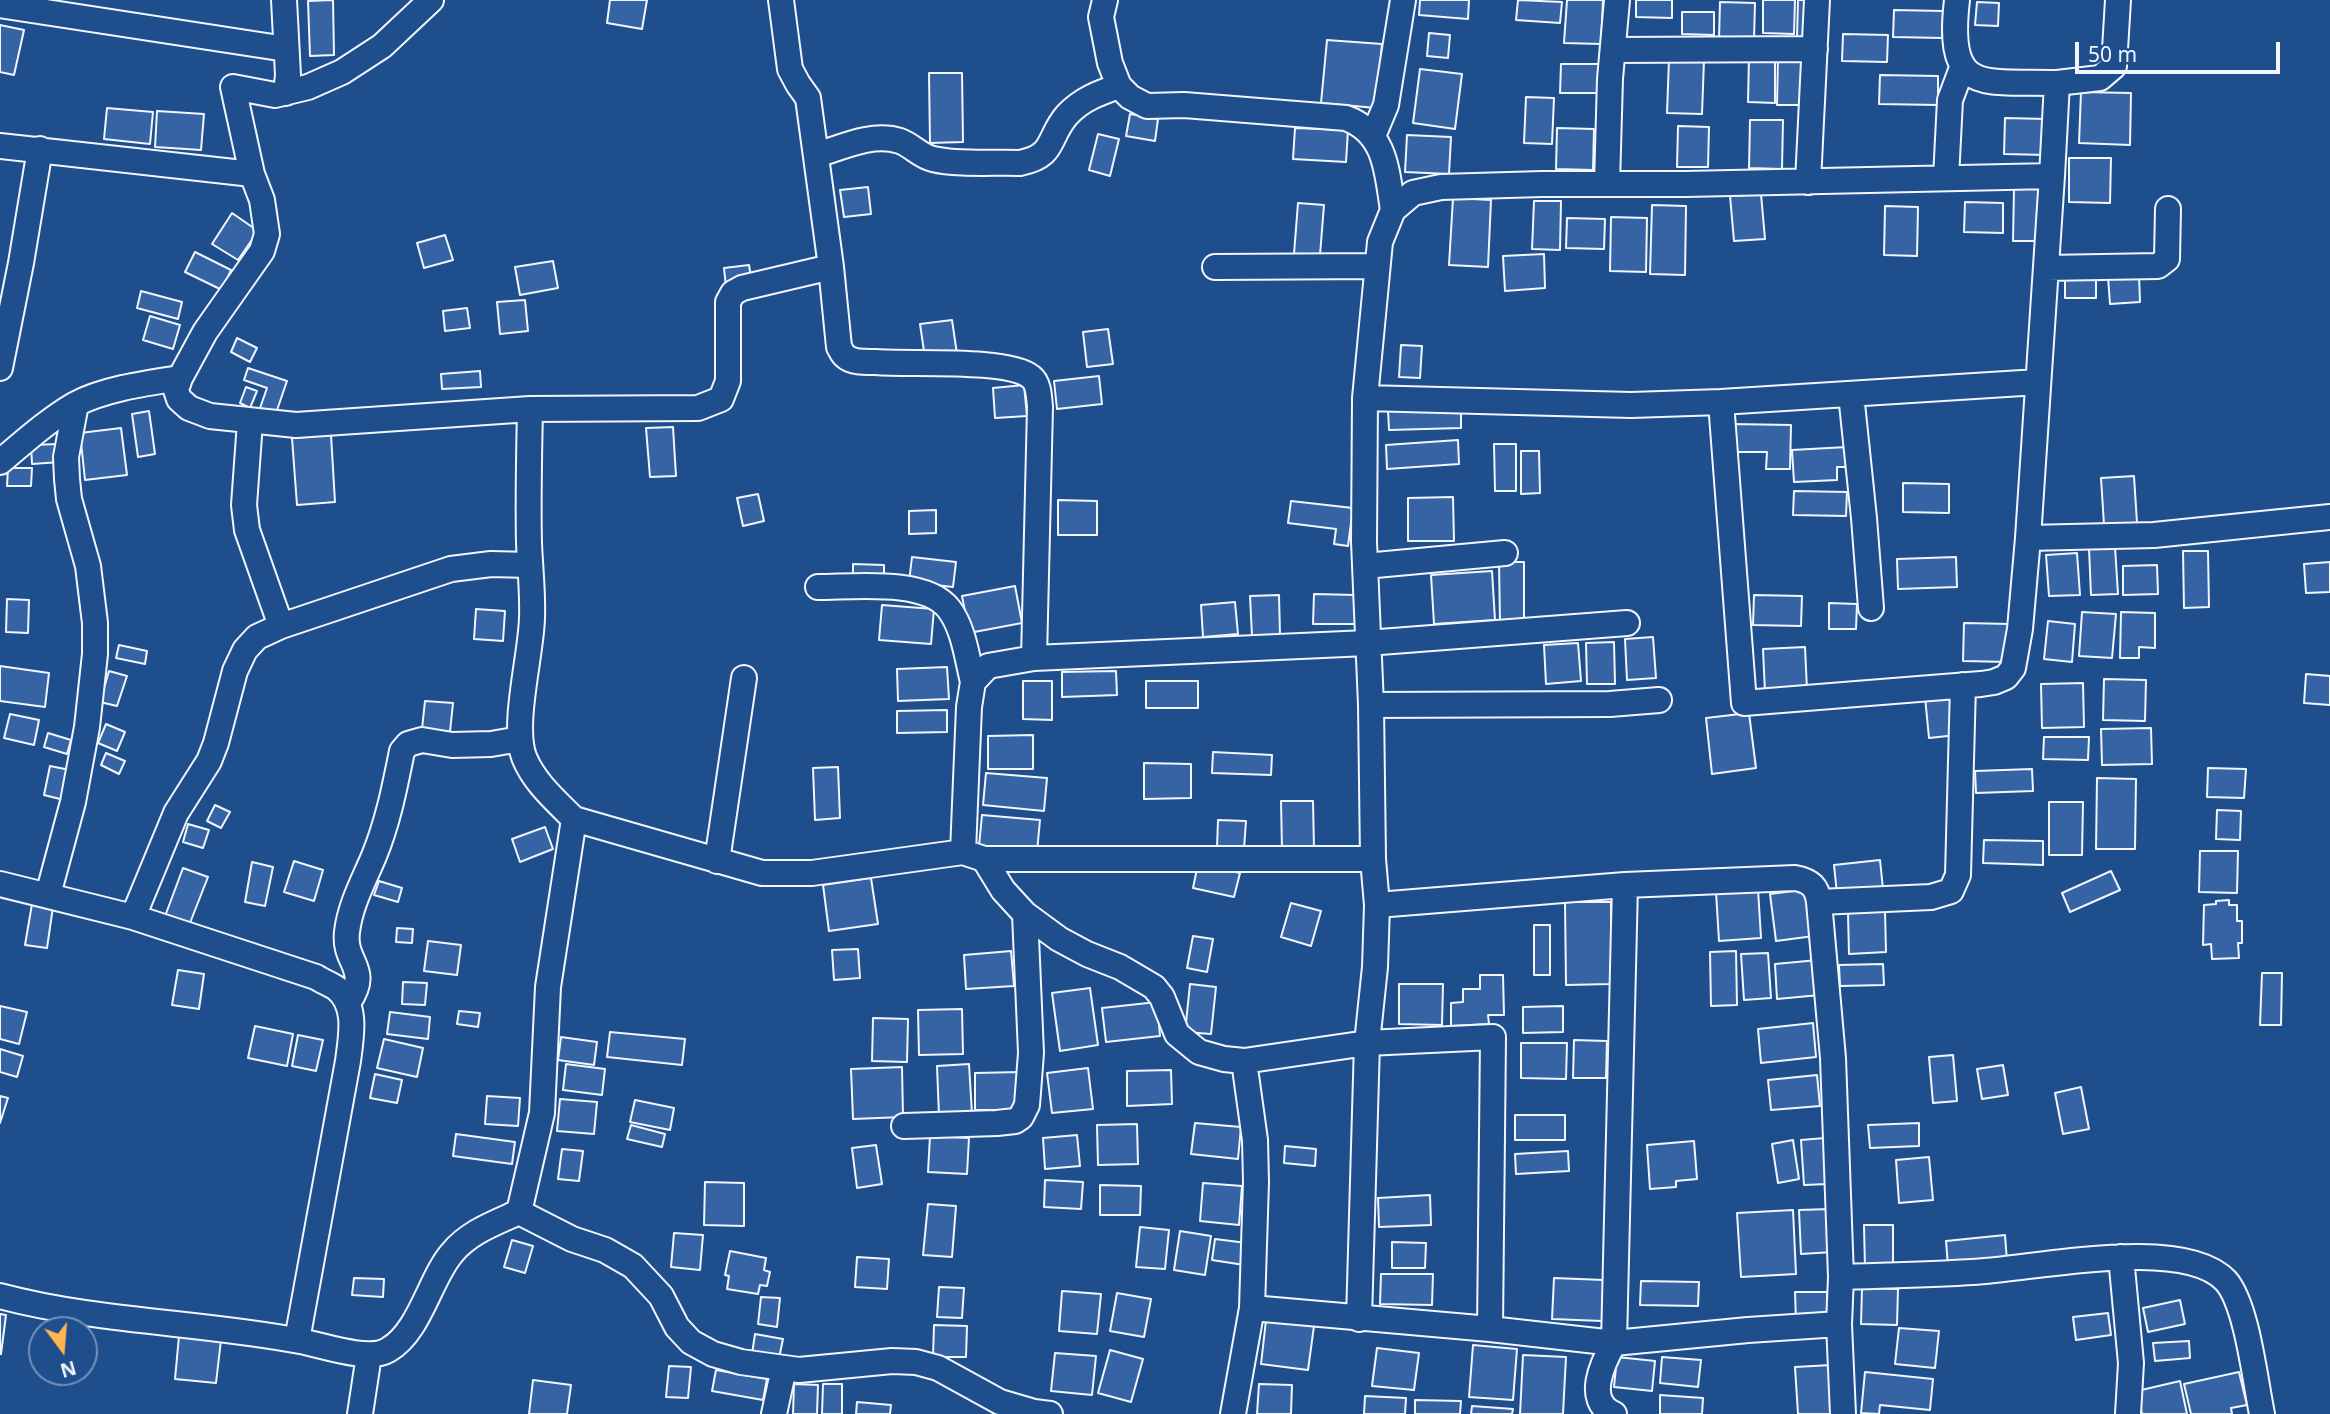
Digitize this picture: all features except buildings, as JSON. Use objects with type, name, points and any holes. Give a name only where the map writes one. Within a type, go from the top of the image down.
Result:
[{"type":"street","points":[[284,0],[288,75],[286,93]]},
{"type":"street","points":[[431,0],[382,46],[342,72],[307,87],[275,95],[233,87],[252,174],[265,215],[267,234],[262,251],[205,332],[180,378],[176,390],[179,399],[189,408],[210,416],[296,425],[530,409],[698,408],[721,399],[728,381],[728,302],[733,293],[742,288],[831,267]]},
{"type":"street","points":[[781,0],[790,69],[808,98],[839,347],[844,356],[856,361],[907,364],[972,363],[1013,369],[1031,377],[1038,389],[1040,407],[1034,658]]},
{"type":"street","points":[[1105,0],[1101,17],[1110,63],[1119,86],[1130,97],[1147,106],[1184,105],[1346,118],[1360,123],[1373,136],[1384,156],[1394,210]]},
{"type":"street","points":[[1373,136],[1386,105],[1404,0]]},
{"type":"street","points":[[1607,184],[1618,0]]},
{"type":"street","points":[[1808,182],[1817,0]]},
{"type":"street","points":[[1957,0],[1954,42],[1962,68],[1976,78],[1993,82],[2057,83],[2100,78],[2114,66],[2118,0]]},
{"type":"street","points":[[0,5],[286,49]]},
{"type":"street","points":[[1613,50],[1815,49]]},
{"type":"street","points":[[1946,178],[1951,100],[1962,68]]},
{"type":"street","points":[[1721,402],[1744,704],[1994,682],[2006,677],[2013,668],[2020,629],[2028,538],[2057,83]]},
{"type":"street","points":[[817,155],[869,139],[884,138],[899,141],[934,160],[1020,163],[1030,161],[1042,155],[1065,117],[1080,103],[1119,86]]},
{"type":"street","points":[[0,146],[252,174]]},
{"type":"street","points":[[0,368],[40,149]]},
{"type":"street","points":[[1359,1318],[1367,1043],[1375,967],[1377,905],[1373,859],[1371,705],[1365,566],[1365,398],[1380,243],[1394,210],[1413,193],[1441,187],[2052,176]]},
{"type":"street","points":[[2046,268],[2163,264],[2167,259],[2168,209]]},
{"type":"street","points":[[1215,267],[1377,267]]},
{"type":"street","points":[[0,462],[48,422],[76,404],[119,389],[180,378]]},
{"type":"street","points":[[1365,398],[1631,405],[2038,382]]},
{"type":"street","points":[[1851,394],[1871,608]]},
{"type":"street","points":[[48,895],[75,792],[87,727],[94,654],[94,623],[88,566],[69,499],[67,478],[66,457],[76,404]]},
{"type":"street","points":[[530,409],[528,488],[532,617],[520,738],[524,757],[540,785],[574,819],[762,873],[812,873],[973,855],[1373,859]]},
{"type":"street","points":[[250,422],[244,505],[247,530],[281,626]]},
{"type":"street","points":[[2028,538],[2154,534],[2330,517]]},
{"type":"street","points":[[1365,566],[1505,553]]},
{"type":"street","points":[[133,917],[176,813],[209,761],[235,671],[244,650],[257,637],[281,626],[451,569],[491,564],[530,565]]},
{"type":"street","points":[[818,587],[911,588],[935,597],[948,608],[959,629],[973,682],[969,707],[973,855],[1025,914],[1059,939],[1154,986],[1162,997],[1177,1034],[1199,1052],[1223,1059],[1244,1061],[1367,1043],[1493,1037],[1490,1329]]},
{"type":"street","points":[[973,682],[988,666],[1034,658],[1367,643],[1627,623]]},
{"type":"street","points":[[717,861],[744,678]]},
{"type":"street","points":[[1819,902],[1931,897],[1951,891],[1958,875],[1963,685]]},
{"type":"street","points":[[1371,705],[1610,704],[1659,700]]},
{"type":"street","points":[[348,1003],[359,982],[358,972],[346,942],[347,931],[356,900],[385,827],[402,751],[408,744],[422,740],[452,745],[491,744],[520,738]]},
{"type":"street","points":[[519,1212],[542,1112],[548,987],[574,819]]},
{"type":"street","points":[[1377,905],[1625,885],[1795,878],[1810,882],[1816,888],[1833,1058],[1843,1414]]},
{"type":"street","points":[[0,884],[133,917],[316,977],[336,988],[348,1003],[352,1028],[348,1061],[297,1340]]},
{"type":"street","points":[[1614,1414],[1608,1411],[1601,1401],[1598,1383],[1601,1366],[1614,1343],[1625,885]]},
{"type":"street","points":[[904,1126],[997,1123],[1015,1121],[1021,1116],[1027,1105],[1031,1053],[1025,914]]},
{"type":"street","points":[[1233,1414],[1252,1308],[1256,1182],[1255,1140],[1244,1061]]},
{"type":"street","points":[[0,1296],[73,1312],[297,1340],[369,1355],[387,1351],[404,1336],[450,1254],[474,1233],[519,1212]]},
{"type":"street","points":[[519,1212],[572,1238],[605,1250],[633,1266],[661,1296],[677,1327],[691,1342],[713,1354],[741,1362],[799,1370],[892,1361],[916,1362],[938,1368],[1000,1402],[1049,1414]]},
{"type":"street","points":[[1841,1277],[1986,1271],[2121,1257],[2167,1258],[2202,1266],[2225,1280],[2237,1300],[2262,1414]]},
{"type":"street","points":[[2121,1257],[2131,1363],[2128,1414]]},
{"type":"street","points":[[1252,1308],[1614,1343],[1839,1324]]},
{"type":"street","points":[[360,1414],[369,1355]]},
{"type":"street","points":[[775,1414],[784,1368]]}]
